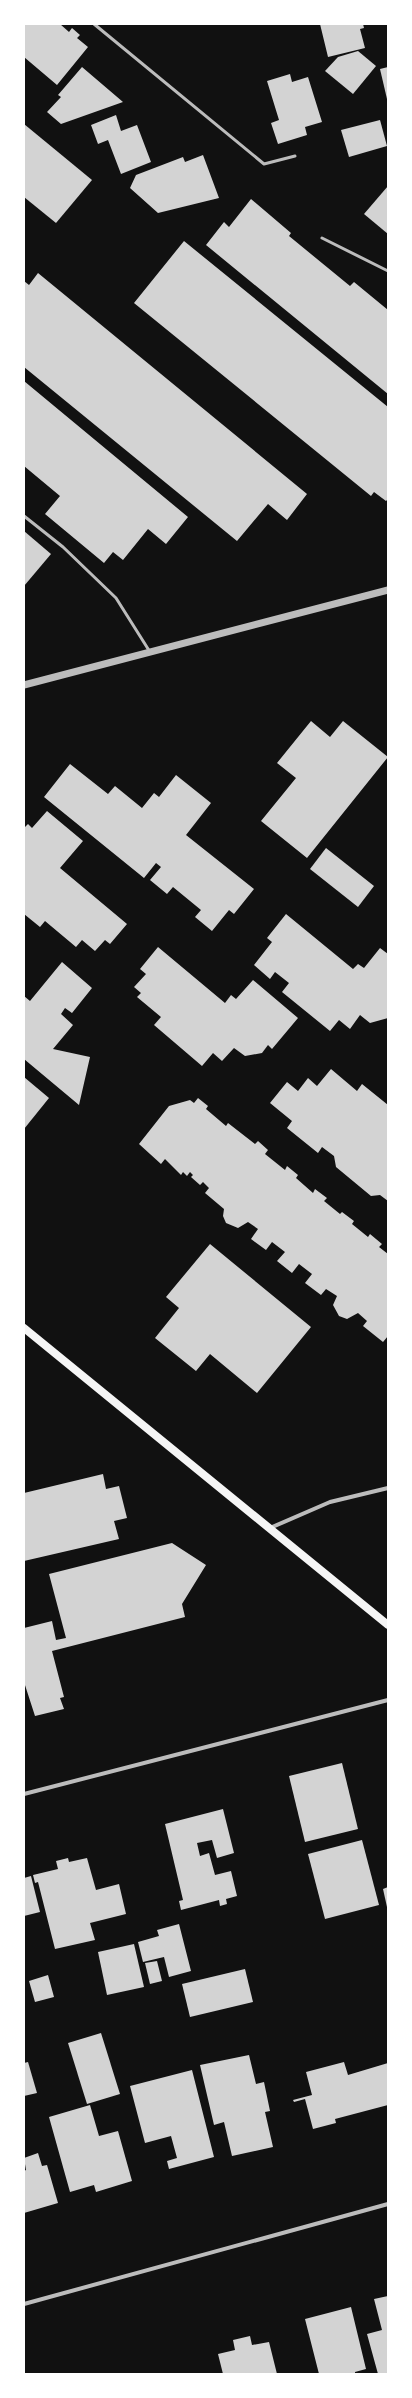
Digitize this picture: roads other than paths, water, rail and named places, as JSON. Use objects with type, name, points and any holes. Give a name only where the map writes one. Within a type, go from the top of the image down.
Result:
[{"type":"main road","points":[[25,1330],[388,1625]]},
{"type":"street","points":[[24,685],[388,590]]},
{"type":"street","points":[[268,1529],[330,1502],[388,1488]]},
{"type":"street","points":[[24,1794],[388,1700]]},
{"type":"street","points":[[24,2304],[388,2204]]},
{"type":"lane","points":[[94,24],[264,164],[295,156]]},
{"type":"lane","points":[[322,238],[388,271]]},
{"type":"lane","points":[[24,516],[63,547],[116,598],[150,652]]}]
